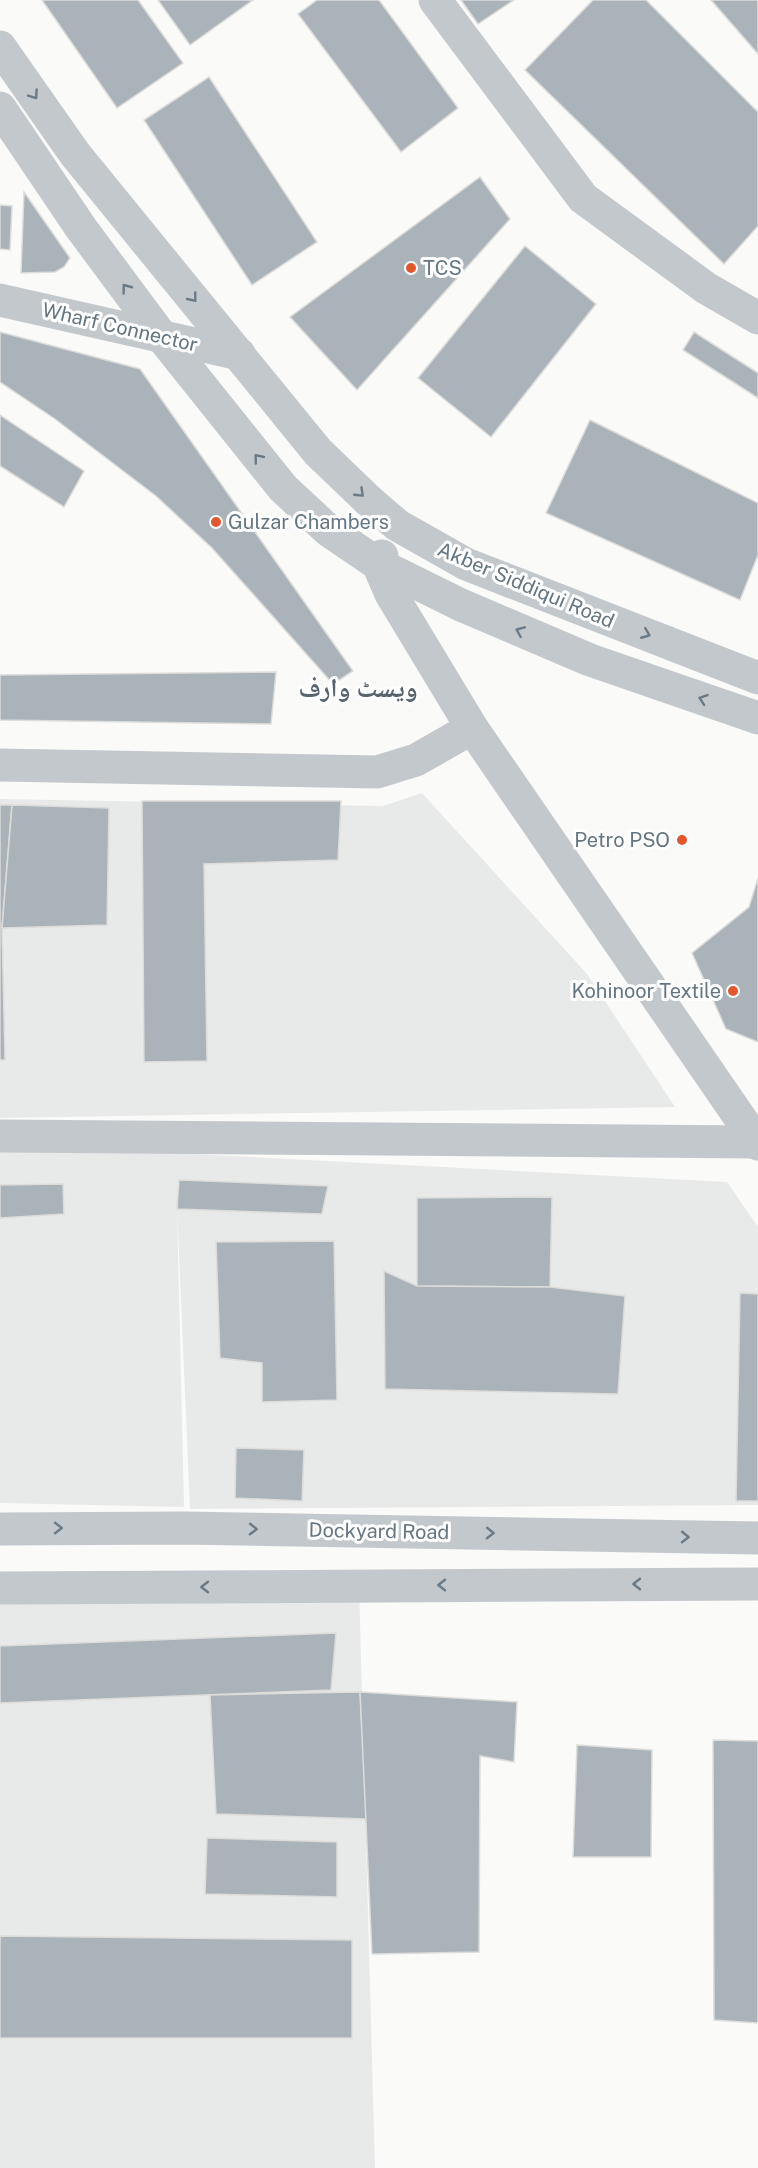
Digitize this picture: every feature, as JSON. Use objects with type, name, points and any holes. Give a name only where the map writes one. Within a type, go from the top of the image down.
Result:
[{"type":"street","points":[[435,0],[583,198],[706,288],[758,318]]},
{"type":"street","name":"Akber Siddiqui Road","points":[[0,47],[75,154],[318,452],[397,525],[466,564],[758,678]]},
{"type":"street","points":[[0,108],[81,228],[162,337],[283,488],[328,530],[378,564],[436,594],[590,660],[758,718]]},
{"type":"street","name":"Wharf Connector","points":[[0,300],[239,354]]},
{"type":"street","points":[[283,488],[318,452]]},
{"type":"street","points":[[397,525],[378,564],[391,594],[472,728],[757,1143]]},
{"type":"street","points":[[0,765],[377,772],[416,760],[472,728]]},
{"type":"street","points":[[0,1136],[757,1143]]},
{"type":"street","name":"Dockyard Road","points":[[0,1528],[183,1528],[758,1538]]},
{"type":"street","points":[[0,1588],[758,1584]]},
{"type":"shaded area","points":[[422,793],[587,974],[675,1107],[0,1118],[0,799],[383,806]]},
{"type":"shaded area","points":[[0,1150],[175,1153],[727,1182],[758,1227],[758,1505],[190,1509],[177,1207],[184,1507],[0,1503]]},
{"type":"shaded area","points":[[359,1586],[375,2168],[0,2168],[0,1588]]},
{"type":"building","points":[[42,0],[138,0],[183,63],[117,108]]},
{"type":"building","points":[[158,0],[253,0],[190,45]]},
{"type":"building","points":[[317,0],[379,0],[458,108],[401,152],[298,14]]},
{"type":"building","points":[[461,0],[514,0],[478,24]]},
{"type":"building","points":[[593,0],[646,0],[758,112],[758,226],[724,264],[525,70]]},
{"type":"building","points":[[711,0],[758,0],[758,54]]},
{"type":"building","points":[[209,77],[317,242],[252,285],[144,120]]},
{"type":"building","name":"TCS","points":[[480,177],[510,219],[357,390],[290,317]]},
{"type":"building","points":[[24,192],[70,258],[64,267],[55,272],[21,273]]},
{"type":"building","points":[[0,205],[12,206],[10,250],[0,249]]},
{"type":"building","points":[[525,246],[596,304],[491,437],[418,378]]},
{"type":"building","name":"Gulzar Chambers","points":[[0,332],[140,369],[353,671],[333,684],[212,548],[156,496],[55,419],[0,382]]},
{"type":"building","points":[[694,332],[758,373],[758,398],[683,350]]},
{"type":"building","points":[[0,415],[84,471],[64,507],[0,466]]},
{"type":"building","points":[[590,420],[758,503],[758,555],[740,600],[546,513]]},
{"type":"building","points":[[276,672],[271,724],[0,720],[0,675]]},
{"type":"building","points":[[142,801],[341,801],[338,860],[204,864],[207,1061],[144,1062]]},
{"type":"building","points":[[0,805],[12,805],[2,928],[5,1060],[0,1060]]},
{"type":"building","points":[[12,805],[109,808],[107,925],[2,928]]},
{"type":"building","name":"Kohinoor Textile","points":[[758,878],[758,1042],[726,1029],[692,953],[749,907]]},
{"type":"building","points":[[179,1180],[328,1186],[322,1214],[177,1209]]},
{"type":"building","points":[[63,1184],[64,1214],[0,1218],[0,1185]]},
{"type":"building","points":[[552,1197],[550,1287],[417,1286],[417,1198]]},
{"type":"building","points":[[334,1241],[337,1400],[262,1402],[262,1363],[220,1358],[216,1242]]},
{"type":"building","points":[[384,1271],[417,1286],[550,1287],[625,1296],[618,1394],[385,1389]]},
{"type":"building","points":[[740,1293],[758,1294],[758,1501],[736,1501]]},
{"type":"building","points":[[236,1448],[304,1450],[302,1501],[235,1498]]},
{"type":"building","points":[[336,1633],[331,1690],[0,1703],[0,1646]]},
{"type":"building","points":[[360,1692],[367,1819],[216,1814],[210,1695]]},
{"type":"building","points":[[360,1692],[517,1702],[514,1762],[480,1756],[479,1952],[372,1954]]},
{"type":"building","points":[[713,1740],[758,1741],[758,2023],[714,2020]]},
{"type":"building","points":[[577,1745],[652,1750],[651,1857],[573,1857]]},
{"type":"building","points":[[207,1838],[337,1842],[337,1897],[205,1894]]},
{"type":"building","points":[[0,1936],[352,1940],[352,2038],[0,2038]]},
{"type":"place","name":"TCS","points":[[411,268]]},
{"type":"place","name":"Gulzar Chambers","points":[[216,522]]},
{"type":"place","name":"Petro PSO","points":[[682,840]]},
{"type":"place","name":"Kohinoor Textile","points":[[733,991]]},
{"type":"district","name":"ویسٹ وارف","points":[[358,687]]}]
